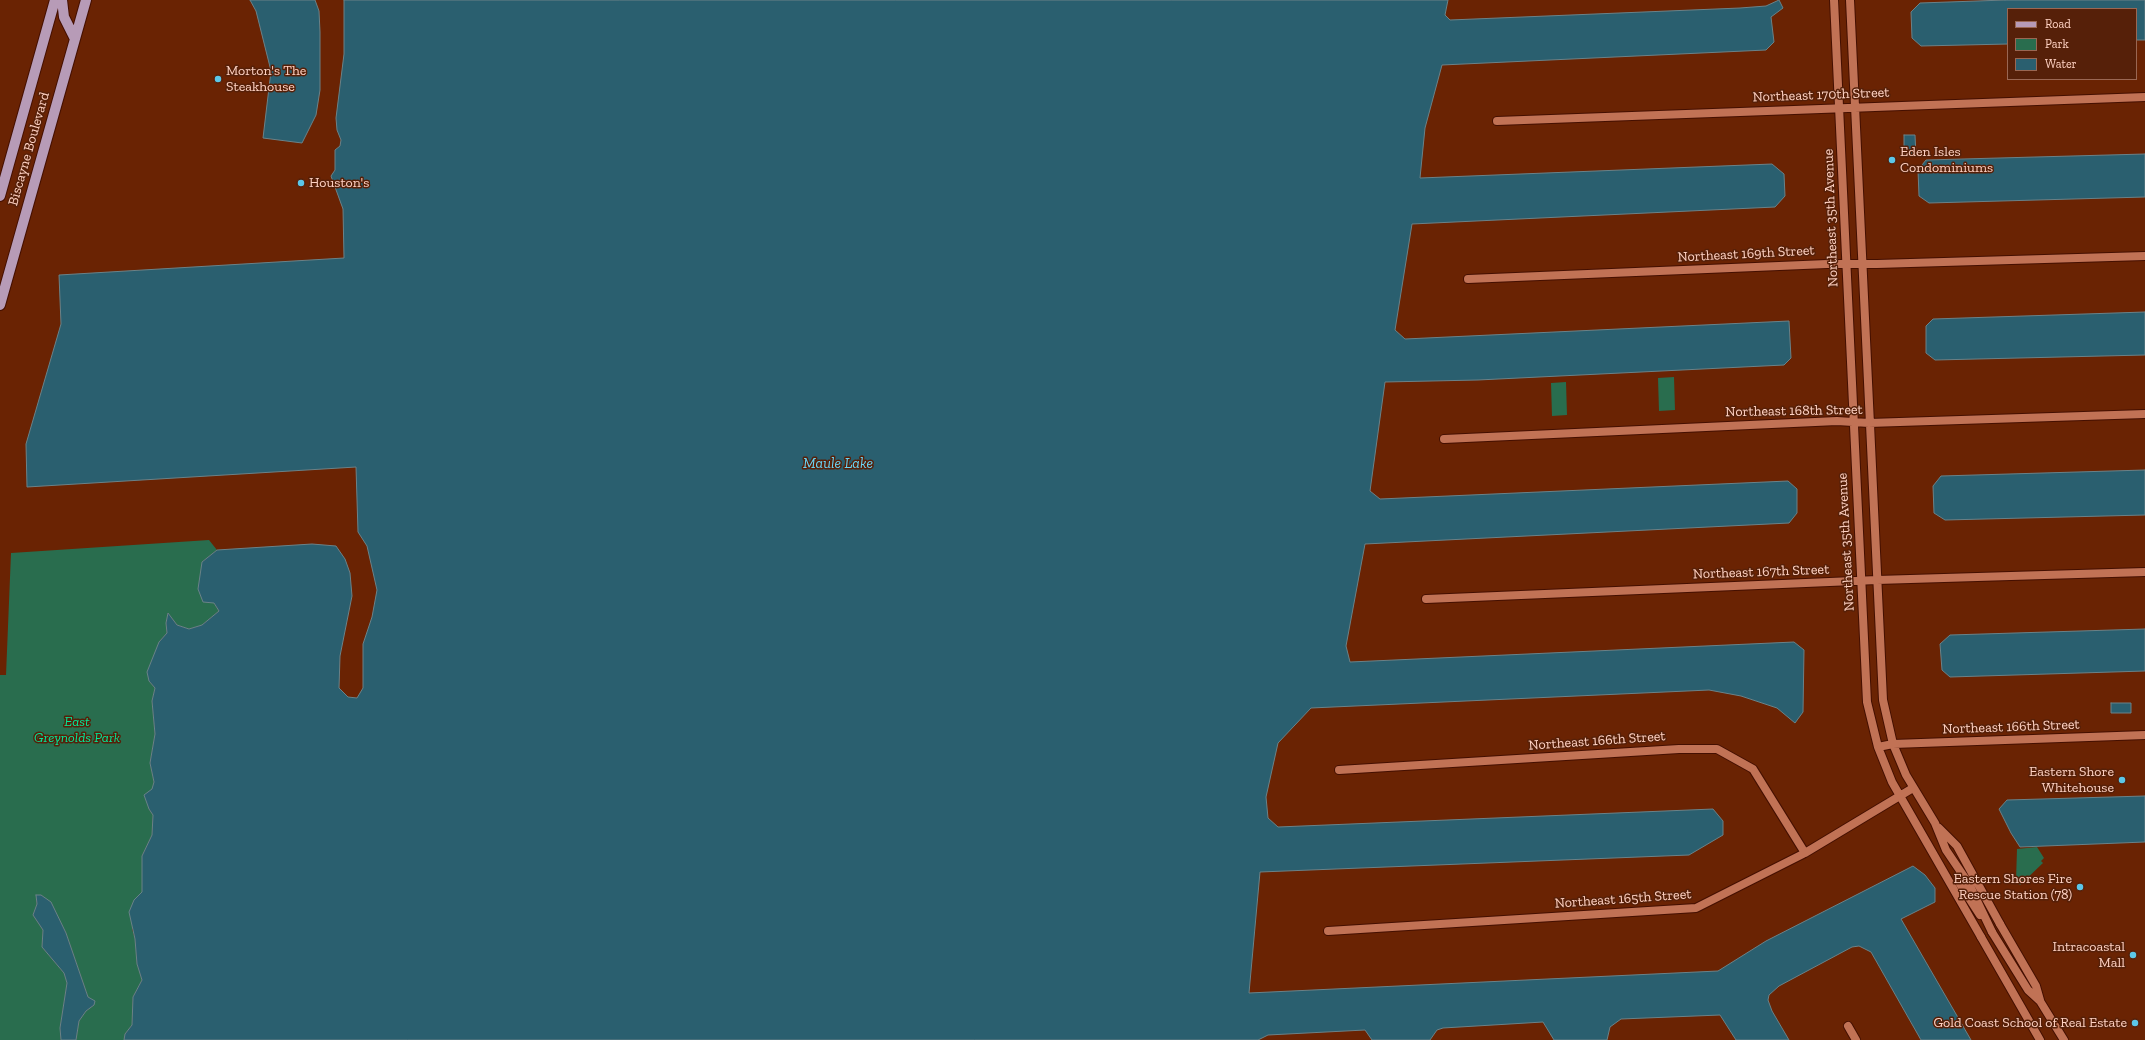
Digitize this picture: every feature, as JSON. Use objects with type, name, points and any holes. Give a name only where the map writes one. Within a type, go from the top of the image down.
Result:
[{"type":"main road","name":"Biscayne Boulevard","points":[[0,196],[55,0]]},
{"type":"main road","points":[[62,0],[64,17],[75,39]]},
{"type":"main road","name":"Biscayne Boulevard","points":[[0,305],[86,0]]},
{"type":"street","name":"Northeast 35th Avenue","points":[[1834,0],[1860,581],[1866,696],[1870,719],[1878,748],[1899,797],[2040,1040]]},
{"type":"street","name":"Northeast 35th Avenue","points":[[1850,0],[1881,683],[1886,717],[1893,744],[1913,788],[1936,825],[1946,850],[1960,871],[1960,884],[2028,990],[2040,1001],[2064,1040]]},
{"type":"street","name":"Northeast 170th Street","points":[[1497,121],[1854,106],[2145,97]]},
{"type":"street","name":"Northeast 169th Street","points":[[1468,279],[1845,264],[2145,256]]},
{"type":"street","name":"Northeast 168th Street","points":[[1444,439],[1830,421],[1869,423],[2145,414]]},
{"type":"street","name":"Northeast 167th Street","points":[[1426,600],[1876,580],[2145,572]]},
{"type":"street","name":"Northeast 166th Street","points":[[1878,748],[1893,744],[2145,735]]},
{"type":"street","name":"Northeast 166th Street","points":[[1339,770],[1679,749],[1717,749],[1753,769],[1805,853]]},
{"type":"street","name":"Northeast 165th Street","points":[[1328,931],[1696,908],[1805,853],[1913,788]]},
{"type":"street","name":"Northeast 35th Avenue","points":[[1936,825],[1957,846],[2036,986],[2040,1001]]},
{"type":"street","points":[[1848,1026],[1856,1040]]},
{"type":"green space","points":[[1674,377],[1675,410],[1659,411],[1658,378]]},
{"type":"green space","points":[[1566,382],[1567,415],[1552,416],[1551,383]]},
{"type":"green space","name":"East Greynolds Park","points":[[209,540],[217,550],[202,562],[214,603],[219,611],[202,625],[189,629],[177,625],[168,613],[166,623],[167,633],[159,642],[149,681],[155,688],[152,701],[155,734],[150,763],[154,782],[149,809],[153,815],[152,835],[142,856],[142,892],[134,900],[132,929],[135,939],[137,964],[142,980],[133,997],[132,1025],[125,1034],[124,1040],[76,1040],[79,1021],[86,1011],[94,1005],[88,997],[66,933],[51,903],[41,895],[36,899],[37,904],[33,915],[43,930],[42,947],[64,973],[67,983],[60,1028],[61,1040],[0,1040],[0,675],[6,675],[11,553]]},
{"type":"green space","points":[[2037,847],[2044,858],[2041,861],[2043,863],[2020,885],[2016,881],[2017,849]]},
{"type":"water","points":[[250,0],[315,0],[319,11],[320,90],[316,115],[302,143],[263,138],[271,71],[256,11]]},
{"type":"water","name":"Maule Lake","points":[[344,0],[1448,0],[1445,15],[1450,20],[1740,8],[1766,6],[1779,0],[1783,8],[1771,17],[1774,42],[1766,50],[1442,65],[1425,128],[1420,178],[1772,164],[1784,174],[1785,196],[1775,207],[1412,224],[1395,330],[1405,339],[1789,321],[1791,358],[1784,365],[1478,380],[1385,382],[1370,491],[1380,499],[1788,481],[1797,489],[1797,513],[1789,523],[1365,544],[1346,646],[1350,662],[1794,642],[1804,650],[1803,712],[1795,723],[1777,708],[1741,696],[1709,690],[1311,708],[1278,743],[1266,797],[1268,818],[1278,827],[1713,809],[1723,821],[1723,835],[1689,855],[1260,872],[1249,993],[1718,971],[1766,941],[1913,866],[1925,875],[1935,888],[1935,902],[1901,919],[1971,1040],[1921,1040],[1871,952],[1859,946],[1852,947],[1779,986],[1769,995],[1768,1000],[1772,1011],[1789,1040],[1736,1040],[1720,1015],[1621,1019],[1610,1027],[1607,1040],[1554,1040],[1543,1022],[1443,1028],[1437,1030],[1430,1040],[1372,1040],[1365,1030],[1268,1035],[1258,1040],[124,1040],[125,1034],[132,1025],[133,997],[142,980],[137,964],[135,939],[129,912],[134,900],[142,892],[142,856],[152,835],[153,815],[144,795],[152,789],[154,782],[150,763],[155,734],[152,701],[155,688],[149,681],[147,672],[159,642],[167,633],[166,623],[168,613],[177,625],[189,629],[202,625],[219,611],[214,603],[203,602],[198,589],[202,562],[217,550],[312,544],[336,546],[345,559],[350,573],[352,596],[340,656],[339,688],[348,697],[357,698],[363,688],[363,644],[372,617],[377,590],[367,546],[358,532],[356,467],[27,487],[26,444],[61,324],[59,275],[344,258],[343,209],[331,176],[335,170],[335,150],[340,146],[341,140],[337,130],[336,118],[344,54]]},
{"type":"water","points":[[2005,0],[2145,0],[2145,40],[2137,40],[2137,8],[2007,8],[2007,44],[1921,46],[1912,38],[1911,12],[1920,3]]},
{"type":"water","points":[[1904,135],[1915,135],[1916,156],[1904,155]]},
{"type":"water","points":[[2145,154],[2145,197],[1929,203],[1919,196],[1918,170],[1926,160]]},
{"type":"water","points":[[2145,312],[2145,355],[1935,360],[1926,353],[1926,326],[1933,319]]},
{"type":"water","points":[[2145,470],[2145,515],[1945,520],[1934,513],[1933,486],[1941,476]]},
{"type":"water","points":[[2145,629],[2145,671],[1950,677],[1942,670],[1940,644],[1950,635]]},
{"type":"water","points":[[2111,703],[2131,703],[2131,713],[2111,713]]},
{"type":"water","points":[[2145,796],[2145,842],[2020,847],[1999,809],[2007,800]]},
{"type":"water","points":[[36,895],[41,895],[51,902],[66,933],[88,997],[95,1001],[94,1005],[86,1011],[79,1021],[76,1040],[61,1040],[60,1028],[67,983],[64,973],[42,947],[43,930],[33,915],[37,904]]},
{"type":"place","name":"Morton's The Steakhouse","points":[[218,79]]},
{"type":"place","name":"Eden Isles Condominiums","points":[[1892,160]]},
{"type":"place","name":"Houston's","points":[[301,183]]},
{"type":"place","name":"Eastern Shore Whitehouse","points":[[2122,780]]},
{"type":"place","name":"Eastern Shores Fire Rescue Station (78)","points":[[2080,887]]},
{"type":"place","name":"Intracoastal Mall","points":[[2133,955]]},
{"type":"place","name":"Gold Coast School of Real Estate","points":[[2135,1023]]}]
